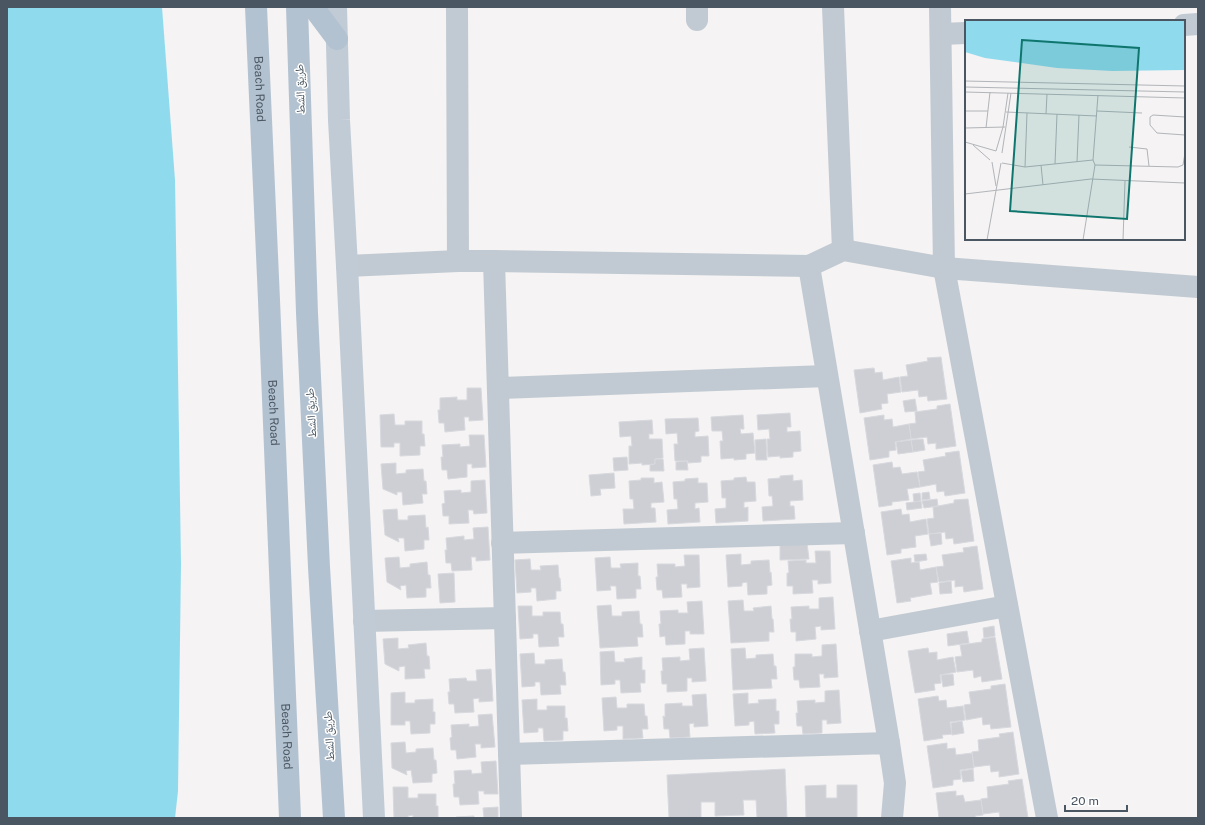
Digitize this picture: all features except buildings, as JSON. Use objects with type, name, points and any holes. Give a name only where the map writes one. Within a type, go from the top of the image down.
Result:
[{"type":"main road","name":"Beach Road","points":[[256,7],[290,818]]},
{"type":"main road","name":"طريق الشط","points":[[297,7],[307,313],[319,567],[334,818]]},
{"type":"main road","points":[[313,7],[337,39]]},
{"type":"street","points":[[336,7],[339,120],[374,818]]},
{"type":"street","points":[[457,7],[458,261]]},
{"type":"street","points":[[832,7],[843,250]]},
{"type":"street","points":[[940,7],[944,268],[1047,818]]},
{"type":"street","points":[[1185,25],[1198,24]]},
{"type":"street","points":[[941,34],[965,33]]},
{"type":"street","points":[[347,266],[458,261],[809,266],[843,250],[944,268],[1198,287]]},
{"type":"street","points":[[494,261],[511,818]]},
{"type":"street","points":[[809,266],[889,743],[895,783],[892,818]]},
{"type":"street","points":[[498,388],[827,376]]},
{"type":"street","points":[[502,543],[854,533]]},
{"type":"street","points":[[870,631],[1007,606]]},
{"type":"street","points":[[364,620],[505,618]]},
{"type":"street","points":[[509,754],[889,743]]},
{"type":"water","points":[[7,7],[162,7],[175,180],[181,564],[178,791],[175,818],[7,818]]}]
